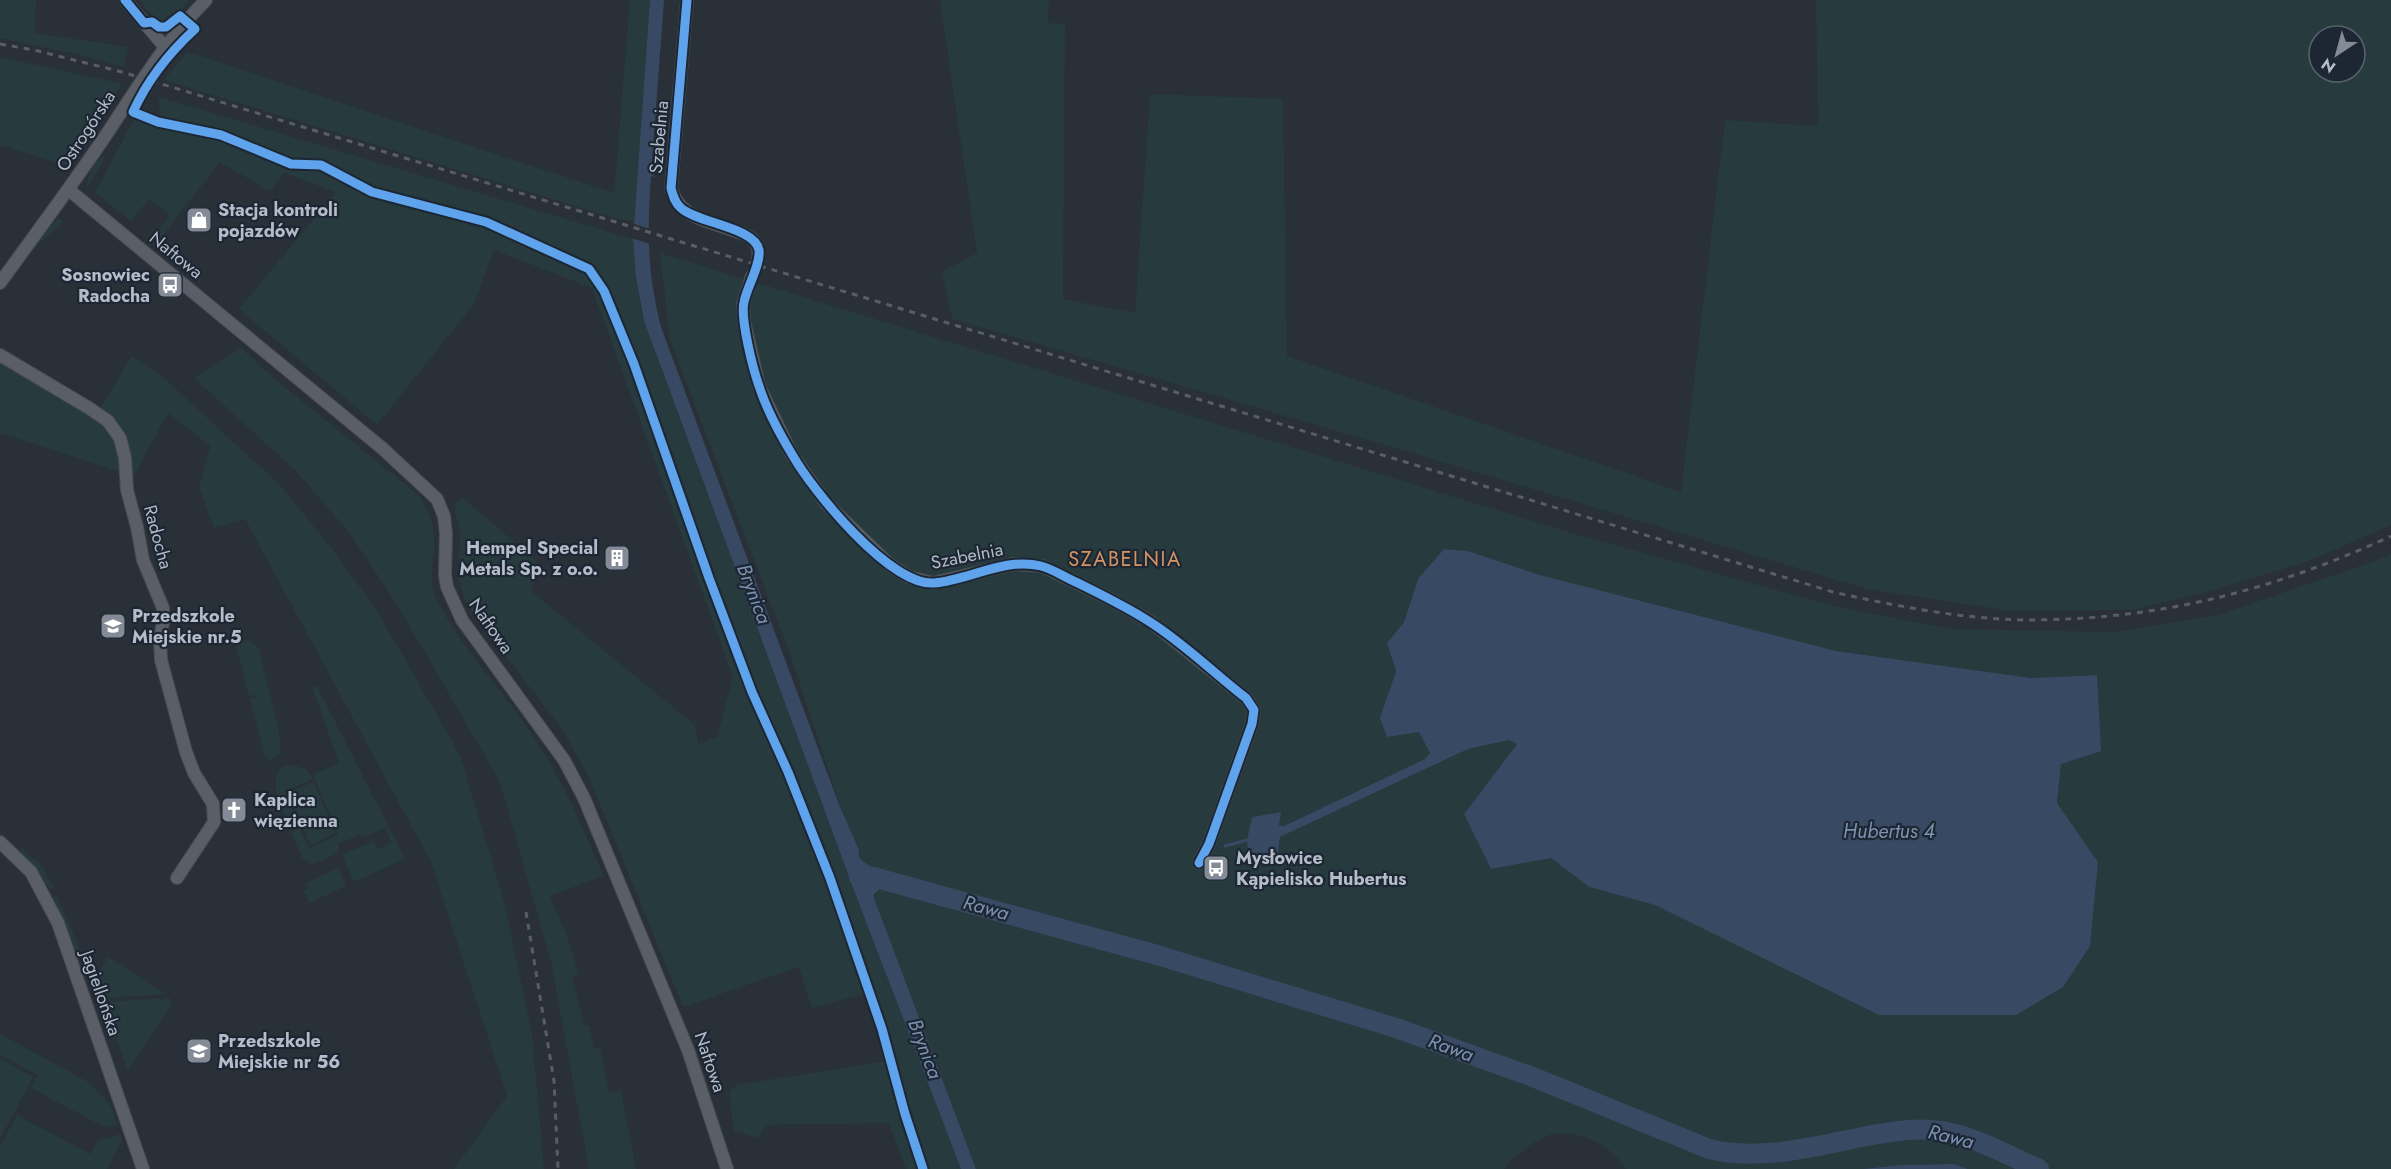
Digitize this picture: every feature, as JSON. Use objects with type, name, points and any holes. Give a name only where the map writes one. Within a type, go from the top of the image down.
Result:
[{"type":"street","points":[[125,0],[165,47]]},
{"type":"street","name":"Ostrogórska","points":[[0,283],[69,190],[165,47],[206,0]]},
{"type":"street","name":"Szabelnia","points":[[687,0],[671,188],[674,200],[681,209],[746,235],[755,241],[759,249],[758,260]]},
{"type":"street","name":"Naftowa","points":[[69,190],[382,448],[437,499],[444,516],[445,575],[451,599],[462,620],[564,760],[584,798],[688,1050],[727,1169]]},
{"type":"street","name":"Szabelnia","points":[[752,276],[743,304],[744,321],[759,386],[792,456],[826,503],[890,565],[909,577],[933,583],[1013,564],[1042,566],[1151,622],[1246,698],[1254,710],[1252,724],[1209,844],[1199,863]]},
{"type":"street","name":"Radocha","points":[[0,355],[89,408],[108,422],[120,438],[125,458],[127,490],[143,560],[163,608],[159,640],[163,669],[194,773],[213,804],[214,822],[177,878]]},
{"type":"street","name":"Jagiellońska","points":[[0,842],[31,872],[58,923],[143,1169]]},
{"type":"green space","points":[[0,0],[36,0],[35,33],[128,47],[123,67],[0,38]]},
{"type":"green space","points":[[139,0],[189,0],[180,13],[172,14],[162,22],[156,19]]},
{"type":"green space","points":[[630,0],[650,0],[634,222],[164,80],[187,52],[614,193]]},
{"type":"green space","points":[[940,0],[1049,0],[1048,23],[1065,24],[1063,299],[1135,313],[1150,94],[1283,99],[1287,356],[1681,492],[1725,120],[1818,126],[1816,0],[2391,0],[2391,525],[2306,562],[2207,592],[2133,610],[2011,611],[1867,589],[1396,448],[952,319],[942,272],[977,253]]},
{"type":"green space","points":[[0,57],[119,83],[121,87],[68,166],[0,145]]},
{"type":"green space","points":[[159,97],[633,239],[640,306],[660,366],[858,901],[961,1169],[906,1169],[889,1123],[767,1125],[758,1138],[734,1131],[729,1093],[736,1085],[887,1061],[863,994],[812,1008],[799,967],[683,1007],[588,775],[562,729],[477,619],[465,599],[458,579],[460,535],[454,506],[462,497],[539,563],[531,591],[695,725],[698,744],[717,737],[733,677],[592,288],[494,250],[474,304],[377,425],[239,309],[336,192],[284,173],[270,191],[220,162],[157,243],[152,238],[170,215],[149,199],[131,221],[95,193],[135,117],[160,130]]},
{"type":"green space","points":[[106,155],[87,189],[91,169]]},
{"type":"green space","points":[[58,218],[63,222],[27,254]]},
{"type":"green space","points":[[660,253],[1575,534],[1834,606],[1950,629],[2115,632],[2218,615],[2391,554],[2391,1169],[2047,1169],[1956,1131],[1916,1126],[1751,1151],[1721,1148],[1697,1141],[1471,1049],[1145,949],[906,883],[885,875],[870,866],[860,856],[844,818],[790,654],[670,340]],"holes":[[[1468,551],[1540,575],[1836,651],[2031,678],[2097,675],[2061,764],[2057,804],[2098,862],[1655,905],[1589,887],[1551,858],[1491,869],[1464,814],[1517,743],[1510,740],[1468,749],[1280,837],[1277,862],[1252,817],[1281,812],[1279,827],[1284,826],[1425,759],[1430,753],[1419,732],[1380,718],[1396,671],[1387,643],[1404,622],[1418,579]]]},
{"type":"green space","points":[[241,348],[277,381],[420,496],[430,517],[434,533],[432,576],[436,598],[457,633],[542,750],[571,803],[604,876],[550,896],[567,936],[579,975],[572,977],[584,1025],[589,1026],[594,1049],[600,1048],[609,1092],[621,1090],[636,1169],[589,1169],[551,962],[500,782],[398,606],[349,532],[295,470],[194,378]]},
{"type":"green space","points":[[132,356],[165,379],[280,485],[329,545],[376,609],[460,755],[504,901],[532,1034],[544,1169],[454,1169],[507,1096],[431,862],[245,519],[214,528],[199,487],[210,446],[168,413],[134,476],[0,433],[0,361],[94,418]]},
{"type":"green space","points":[[249,640],[259,649],[279,731],[281,753],[271,761],[265,758],[250,699],[256,695],[249,696],[236,646],[239,641]]},
{"type":"green space","points":[[317,686],[405,859],[354,882],[342,855],[373,841],[377,849],[391,843],[386,828],[362,837],[359,835],[338,844],[339,849],[333,856],[312,864],[302,858],[291,832],[300,828],[309,848],[338,835],[313,774],[337,765],[339,762],[312,687]]},
{"type":"green space","points":[[293,765],[307,770],[313,779],[285,791],[298,824],[290,827],[279,801],[276,781],[283,767]]},
{"type":"green space","points":[[314,782],[335,834],[310,845],[288,792]]},
{"type":"green space","points":[[22,848],[42,866],[53,887],[50,889],[19,851]]},
{"type":"green space","points":[[338,868],[346,886],[309,903],[304,891],[308,889],[306,883]]},
{"type":"green space","points":[[892,887],[1145,955],[1457,1050],[1556,1088],[1696,1147],[1722,1154],[1745,1157],[1800,1153],[1916,1133],[1941,1134],[1965,1140],[2031,1169],[1968,1169],[1954,1164],[1900,1165],[1863,1169],[1626,1169],[1602,1145],[1581,1136],[1558,1134],[1537,1141],[1508,1163],[1504,1169],[976,1169],[874,898],[876,890]]},
{"type":"green space","points":[[53,896],[57,896],[81,951],[78,957]]},
{"type":"green space","points":[[108,957],[166,994],[103,998],[96,977]]},
{"type":"green space","points":[[170,998],[172,1003],[128,1071],[104,1002]]},
{"type":"green space","points":[[0,1034],[90,1083],[111,1106],[117,1124],[106,1128],[31,1088],[38,1075],[0,1055]]},
{"type":"green space","points":[[0,1059],[33,1077],[0,1139]]},
{"type":"green space","points":[[17,1115],[90,1154],[98,1141],[120,1134],[122,1140],[107,1169],[0,1169],[0,1147]]},
{"type":"water","name":"Brynica","points":[[650,0],[664,0],[651,174],[656,177],[651,176],[649,217],[653,290],[662,330],[840,807],[859,850],[859,856],[875,869],[867,877],[881,888],[874,894],[874,898],[976,1169],[961,1169],[858,901],[644,321],[636,277],[633,239]]},
{"type":"water","name":"Hubertus 4","points":[[1444,549],[1468,551],[1540,575],[1836,651],[2031,678],[2097,675],[2101,751],[2061,764],[2057,803],[2098,862],[2090,946],[2063,987],[2016,1015],[1879,1015],[1655,905],[1589,887],[1551,858],[1491,869],[1464,814],[1517,744],[1509,740],[1468,749],[1280,837],[1277,862],[1249,865],[1247,840],[1252,817],[1281,812],[1279,826],[1284,826],[1425,759],[1430,753],[1419,732],[1387,737],[1380,718],[1396,671],[1387,643],[1404,622],[1418,579]]},
{"type":"water","points":[[1954,1164],[1968,1169],[1863,1169],[1900,1165]]},
{"type":"pier","points":[[631,223],[651,229],[651,244],[630,238]]},
{"type":"waterway","points":[[1225,846],[1247,840]]},
{"type":"waterway","name":"Rawa","points":[[859,877],[873,877],[1157,955],[1396,1028],[1533,1077],[1709,1149],[1729,1153],[1770,1153],[1872,1135],[1924,1130],[1960,1135],[2039,1169]]},
{"type":"waterway","name":"Rawa","points":[[1131,948],[1132,943]]},
{"type":"railway","points":[[0,44],[122,72],[1833,592],[1881,602],[1929,611],[2002,619],[2075,619],[2122,615],[2213,599],[2258,587],[2347,555],[2391,536]]},
{"type":"railway","points":[[526,912],[554,1081],[558,1169]]},
{"type":"cycle path","points":[[125,0],[144,23],[152,22],[159,27],[166,27],[180,16],[195,29],[160,68],[145,89],[133,112],[158,122],[221,135],[291,164],[321,165],[372,192],[486,222],[589,269],[604,291],[634,364],[709,578],[752,692],[788,772],[830,878],[882,1029],[905,1114],[923,1169]]},
{"type":"cycle path","points":[[687,0],[671,188],[673,197],[681,208],[689,213],[747,236],[755,242],[759,250],[758,262],[744,302],[745,331],[762,395],[793,456],[817,491],[854,534],[896,569],[916,580],[934,583],[947,581],[1014,564],[1046,567],[1150,622],[1246,698],[1254,710],[1252,724],[1209,844],[1199,863]]},
{"type":"place","name":"Stacja kontroli pojazdów","points":[[199,220]]},
{"type":"place","name":"Sosnowiec Radocha","points":[[170,285]]},
{"type":"place","name":"Hempel Special Metals Sp. z o.o.","points":[[617,558]]},
{"type":"place","name":"Przedszkole Miejskie nr.5","points":[[113,626]]},
{"type":"place","name":"Kaplica więzienna","points":[[234,810]]},
{"type":"place","name":"Mysłowice Kąpielisko Hubertus","points":[[1216,868]]},
{"type":"place","name":"Przedszkole Miejskie nr 56","points":[[199,1051]]},
{"type":"district","name":"SZABELNIA","points":[[1125,559]]}]
